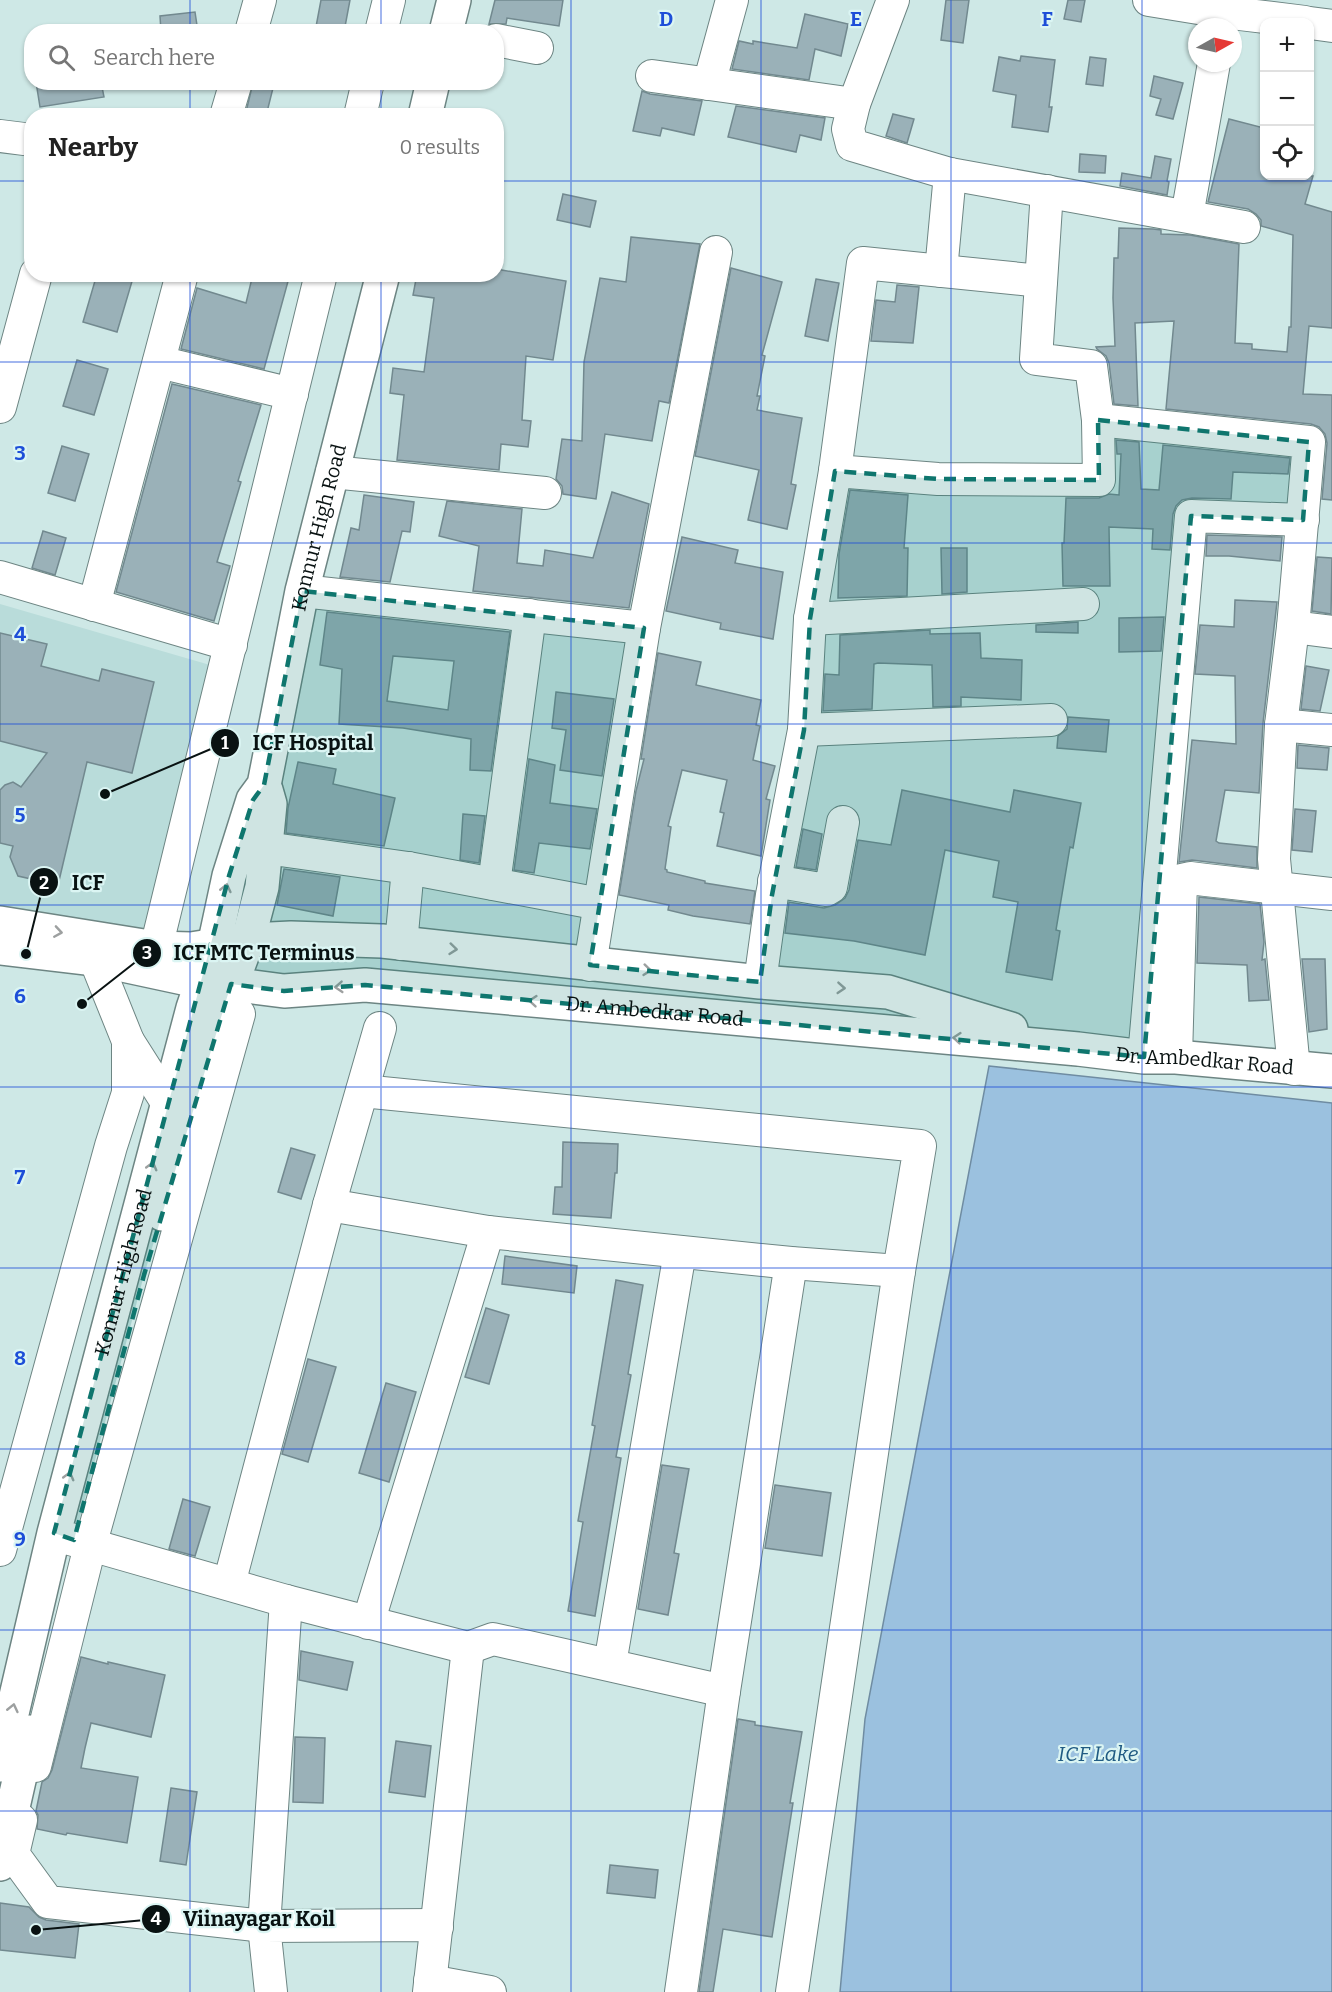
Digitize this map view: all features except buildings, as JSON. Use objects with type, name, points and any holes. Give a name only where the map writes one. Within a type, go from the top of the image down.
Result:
[{"type":"main road","points":[[426,108],[431,90]]},
{"type":"main road","name":"Konnur High Road","points":[[224,993],[214,946],[229,876],[253,800],[264,785],[302,591],[381,282]]},
{"type":"main road","name":"Konnur High Road","points":[[0,1765],[73,1540],[168,1104],[248,940],[262,887],[270,804],[264,785]]},
{"type":"main road","name":"Dr. Ambedkar Road","points":[[0,923],[156,948],[191,949],[248,940],[291,938],[382,941],[590,965],[888,992],[1078,1049]]},
{"type":"main road","name":"Dr. Ambedkar Road","points":[[0,948],[95,959],[224,993],[365,985],[1078,1049],[1144,1057],[1176,1057],[1332,1071]]},
{"type":"main road","points":[[0,1864],[73,1540],[144,1275],[221,1012],[224,993]]},
{"type":"street","points":[[253,24],[260,0]]},
{"type":"street","points":[[383,24],[389,0]]},
{"type":"street","points":[[709,84],[732,0]]},
{"type":"street","points":[[892,0],[854,104],[848,129],[852,146],[950,174],[1244,227]]},
{"type":"street","points":[[1149,0],[1215,18]]},
{"type":"street","points":[[1242,21],[1260,21]]},
{"type":"street","points":[[1314,24],[1332,26]]},
{"type":"street","points":[[504,42],[537,48]]},
{"type":"street","points":[[1187,216],[1212,72]]},
{"type":"street","points":[[652,76],[854,104]]},
{"type":"street","points":[[228,108],[234,90]]},
{"type":"street","points":[[362,108],[366,90]]},
{"type":"street","points":[[0,136],[24,139]]},
{"type":"street","points":[[941,271],[950,174]]},
{"type":"street","points":[[835,471],[939,479],[1099,480],[1098,420],[1091,366],[1035,359],[1047,191]]},
{"type":"street","points":[[590,965],[644,628],[717,252]]},
{"type":"street","points":[[760,982],[774,881],[804,730],[810,619],[835,471],[863,263],[1041,281]]},
{"type":"street","points":[[0,407],[34,282]]},
{"type":"street","points":[[94,605],[180,282]]},
{"type":"street","points":[[156,948],[319,282]]},
{"type":"street","points":[[159,362],[292,394]]},
{"type":"street","points":[[1098,420],[1309,442],[1293,627],[1281,725],[1274,859],[1294,1069]]},
{"type":"street","points":[[332,472],[545,493]]},
{"type":"street","points":[[1144,1057],[1191,516],[1303,520]]},
{"type":"street","points":[[0,577],[231,645]]},
{"type":"street","points":[[302,591],[644,628]]},
{"type":"street","points":[[810,619],[1083,604]]},
{"type":"street","points":[[494,884],[530,615]]},
{"type":"street","points":[[1293,627],[1332,632]]},
{"type":"street","points":[[804,730],[1051,720]]},
{"type":"street","points":[[1281,725],[1332,730]]},
{"type":"street","points":[[774,881],[826,890],[831,887],[843,822]]},
{"type":"street","points":[[266,848],[408,868],[600,904]]},
{"type":"street","points":[[390,988],[406,944],[408,868]]},
{"type":"street","points":[[1176,1057],[1181,880],[1190,878],[1332,894]]},
{"type":"street","points":[[95,959],[128,1041],[168,1104]]},
{"type":"street","points":[[229,1584],[329,1205],[380,1028]]},
{"type":"street","points":[[0,1550],[111,1146],[128,1093],[128,1041]]},
{"type":"street","points":[[362,1091],[920,1146],[899,1271],[792,1992]]},
{"type":"street","points":[[329,1205],[489,1232],[791,1263],[899,1271]]},
{"type":"street","points":[[368,1623],[489,1232]]},
{"type":"street","points":[[610,1664],[680,1252]]},
{"type":"street","points":[[681,1992],[724,1691],[791,1263]]},
{"type":"street","points":[[437,1926],[264,1926],[48,1902],[13,1854],[73,1540],[286,1601],[468,1648],[493,1639],[724,1691]]},
{"type":"street","points":[[272,1992],[264,1926],[286,1601]]},
{"type":"street","points":[[468,1648],[430,1987],[490,1992]]},
{"type":"highlighted area","points":[[1098,420],[1309,442],[1303,520],[1191,516],[1144,1057],[365,985],[284,991],[231,984],[144,1275],[74,1540],[54,1533],[229,876],[253,800],[264,785],[302,591],[644,628],[590,965],[760,982],[772,895],[804,730],[810,619],[835,471],[938,479],[1099,480]]},
{"type":"shaded area","points":[[0,604],[241,674],[171,942],[0,914]]},
{"type":"water","name":"ICF Lake","points":[[989,1066],[1332,1103],[1332,1992],[840,1992],[865,1719]]},
{"type":"place","name":"ICF Hospital","points":[[105,794]]},
{"type":"place","name":"ICF","points":[[26,954]]},
{"type":"place","name":"ICF MTC Terminus","points":[[82,1004]]},
{"type":"place","name":"Viinayagar Koil","points":[[36,1930]]}]
